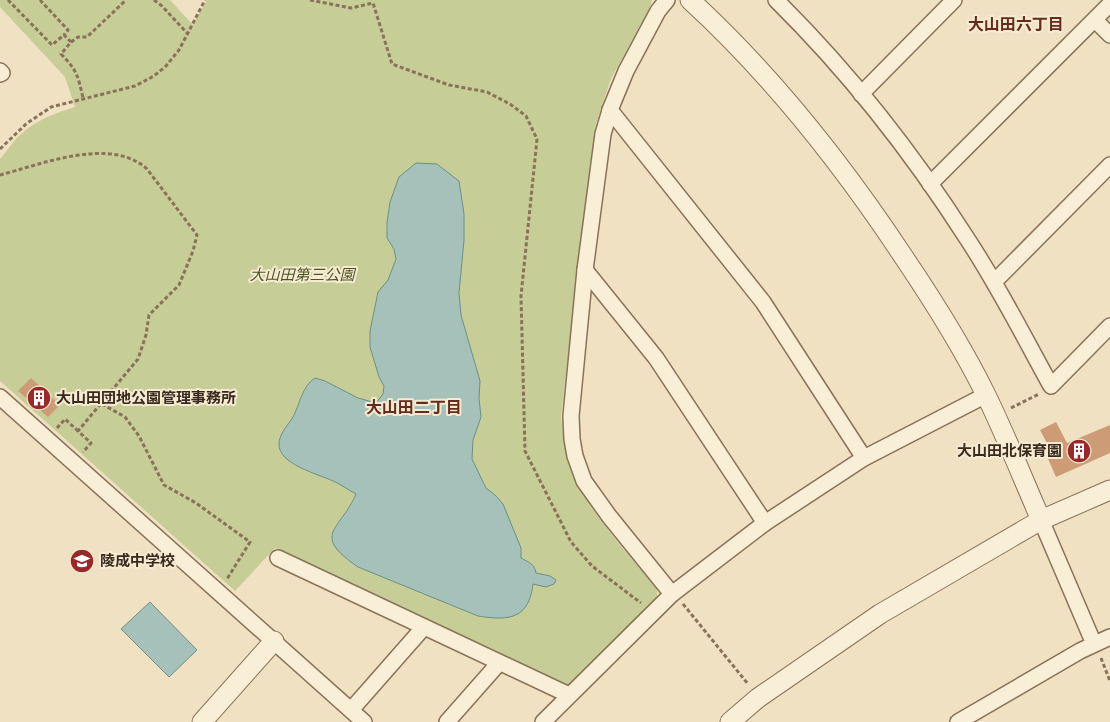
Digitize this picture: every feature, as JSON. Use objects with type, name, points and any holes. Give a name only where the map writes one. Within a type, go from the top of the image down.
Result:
[{"type":"street","points":[[667,0],[658,11],[635,54],[610,110],[603,134],[585,270],[571,416],[575,456],[591,494],[673,593]]},
{"type":"street","points":[[690,0],[737,45],[803,121],[871,209],[932,300],[986,395],[1094,644]]},
{"type":"street","points":[[862,94],[954,0]]},
{"type":"street","points":[[786,3],[862,94],[930,184],[969,240],[1051,386],[1110,326]]},
{"type":"street","points":[[930,184],[1110,4]]},
{"type":"street","points":[[1095,20],[1110,36]]},
{"type":"street","points":[[610,110],[763,302],[864,458]]},
{"type":"street","points":[[994,282],[1110,165]]},
{"type":"street","points":[[585,270],[656,358],[765,523]]},
{"type":"street","points":[[542,722],[673,593],[765,523],[864,458],[986,395]]},
{"type":"street","points":[[0,397],[364,722]]},
{"type":"street","points":[[730,722],[758,698],[880,614],[1041,520],[1110,490]]},
{"type":"street","points":[[278,558],[569,695]]},
{"type":"street","points":[[351,710],[424,627]]},
{"type":"street","points":[[958,722],[1080,651],[1110,637]]},
{"type":"street","points":[[202,722],[274,641]]},
{"type":"street","points":[[447,722],[499,663]]},
{"type":"path","points":[[8,0],[52,45],[68,30],[40,0]]},
{"type":"path","points":[[83,98],[78,75],[73,66],[61,54],[71,42],[78,38],[87,37],[126,0]]},
{"type":"path","points":[[154,0],[162,6],[187,34]]},
{"type":"path","points":[[0,148],[7,140],[51,107],[146,82],[166,66],[179,50],[205,0]]},
{"type":"path","points":[[310,0],[351,8],[373,3],[392,64],[440,82],[488,92],[510,104],[526,116],[536,139],[521,296],[525,451],[576,548],[592,566],[653,612]]},
{"type":"path","points":[[64,35],[71,42]]},
{"type":"path","points":[[0,175],[89,154],[114,153],[139,162],[147,169],[197,235],[193,251],[179,285],[149,315],[146,335],[138,359],[78,431]]},
{"type":"path","points":[[1010,408],[1051,386]]},
{"type":"path","points":[[102,404],[125,417],[139,436],[164,485],[196,503],[250,542],[224,583]]},
{"type":"path","points":[[53,432],[64,419],[78,431],[91,443],[79,456]]},
{"type":"path","points":[[673,593],[750,687]]},
{"type":"path","points":[[1094,644],[1110,681]]},
{"type":"green space","name":"大山田第三公園","points":[[0,0],[170,0],[193,25],[207,0],[652,0],[611,79],[596,123],[561,417],[567,455],[581,491],[618,543],[657,589],[657,597],[567,686],[559,684],[275,548],[235,591],[0,381],[0,159],[27,129],[54,114],[75,107],[65,77],[0,7]]},
{"type":"water","points":[[416,163],[437,164],[459,181],[464,214],[464,240],[459,293],[461,315],[480,381],[481,417],[473,440],[472,459],[486,488],[503,504],[521,548],[521,558],[533,565],[536,573],[550,576],[556,580],[554,584],[546,587],[533,584],[531,596],[522,611],[508,617],[478,616],[358,567],[343,556],[335,547],[332,539],[333,532],[356,494],[336,482],[292,463],[280,451],[279,440],[282,433],[293,417],[304,390],[315,378],[358,398],[376,403],[383,394],[384,386],[379,377],[370,347],[370,331],[378,292],[388,280],[396,259],[394,249],[387,238],[390,202],[399,177]]},
{"type":"water","points":[[150,602],[197,650],[169,677],[121,629]]},
{"type":"building","name":"大山田団地公園管理事務所","points":[[31,378],[60,405],[48,417],[18,391]]},
{"type":"building","name":"大山田北保育園","points":[[1056,422],[1067,443],[1110,425],[1110,453],[1056,477],[1045,452],[1050,449],[1040,430]]},
{"type":"place","name":"大山田団地公園管理事務所","points":[[39,398]]},
{"type":"place","name":"大山田北保育園","points":[[1079,451]]},
{"type":"place","name":"陵成中学校","points":[[82,561]]},
{"type":"district","name":"大山田六丁目","points":[[1016,24]]},
{"type":"district","name":"大山田二丁目","points":[[414,407]]}]
